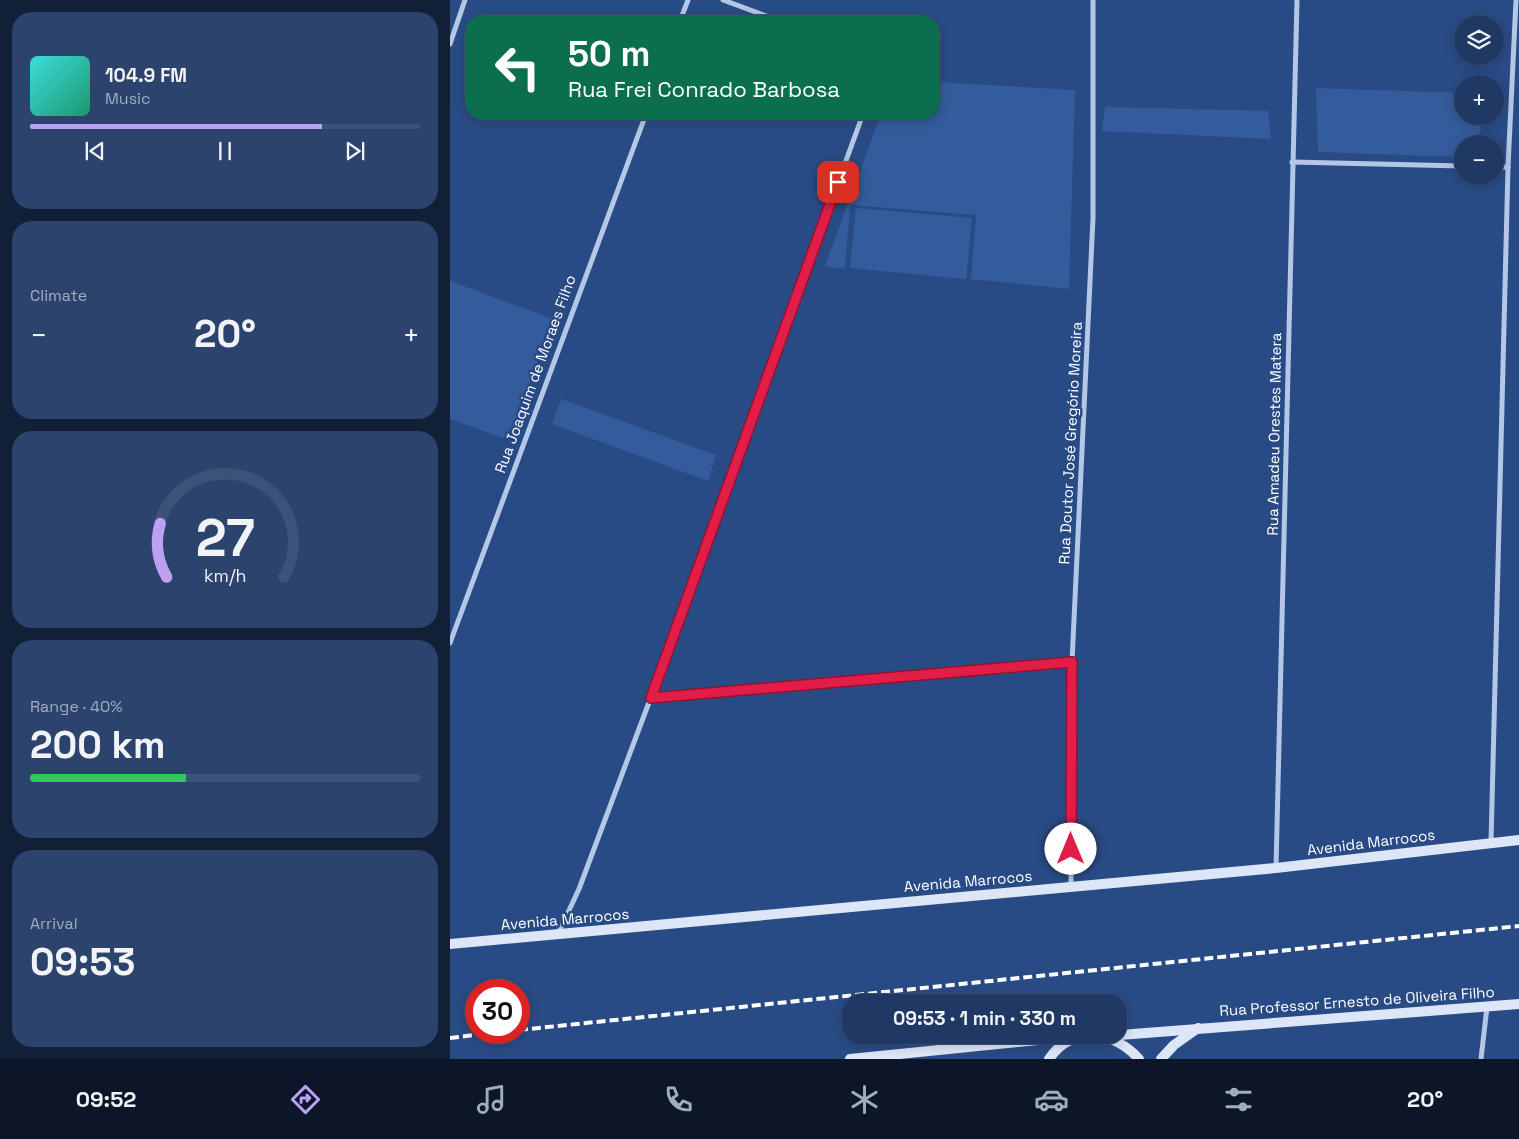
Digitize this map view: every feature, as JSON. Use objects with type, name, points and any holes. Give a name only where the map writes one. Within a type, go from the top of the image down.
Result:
[{"type":"main road","name":"Avenida Marrocos","points":[[450,944],[1276,868],[1519,840]]},
{"type":"main road","name":"Rua Professor Ernesto de Oliveira Filho","points":[[1127,1034],[1519,1004]]},
{"type":"main road","points":[[1161,1059],[1174,1045],[1198,1028]]},
{"type":"main road","points":[[850,1059],[999,1044]]},
{"type":"main road","points":[[1049,1059],[1064,1044]]},
{"type":"main road","points":[[1122,1044],[1128,1047],[1138,1059]]},
{"type":"street","points":[[450,44],[465,0]]},
{"type":"street","points":[[682,15],[688,0]]},
{"type":"street","points":[[722,0],[763,15]]},
{"type":"street","name":"Rua Doutor José Gregório Moreira","points":[[1071,887],[1072,662],[1093,218],[1093,0]]},
{"type":"street","name":"Rua Amadeu Orestes Matera","points":[[1276,868],[1297,0]]},
{"type":"street","points":[[1491,843],[1508,167],[1516,0]]},
{"type":"street","name":"Rua Joaquim de Moraes Filho","points":[[450,643],[644,120]]},
{"type":"street","points":[[557,935],[579,889],[651,698],[861,120]]},
{"type":"street","points":[[1292,162],[1454,166]]},
{"type":"street","points":[[651,698],[1072,662]]},
{"type":"street","points":[[1481,1059],[1487,1007]]},
{"type":"shaded area","points":[[940,82],[1075,90],[1069,289],[971,279],[976,215],[850,205],[845,269],[825,266],[879,120],[940,120]]},
{"type":"shaded area","points":[[1316,88],[1454,93],[1454,125],[1481,125],[1480,135],[1454,135],[1454,157],[1318,152]]},
{"type":"shaded area","points":[[1105,107],[1268,111],[1271,139],[1102,131]]},
{"type":"shaded area","points":[[856,208],[972,218],[966,279],[850,268]]},
{"type":"shaded area","points":[[450,281],[553,319],[509,440],[450,419]]},
{"type":"shaded area","points":[[561,399],[716,455],[708,481],[552,424]]},
{"type":"railway","points":[[530,1029],[1519,926]]},
{"type":"railway","points":[[450,1038],[465,1036]]},
{"type":"route","points":[[838,182],[651,698],[1072,662],[1071,849]]}]
